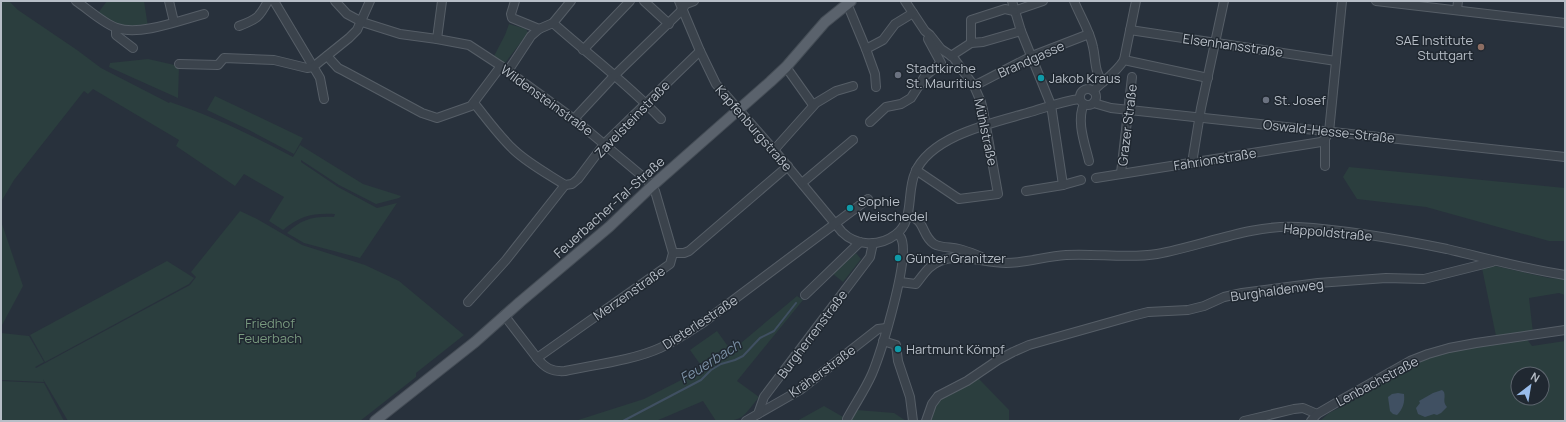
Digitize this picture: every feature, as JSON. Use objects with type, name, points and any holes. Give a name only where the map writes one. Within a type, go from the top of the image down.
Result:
[{"type":"main road","name":"Feuerbacher-Tal-Straße","points":[[375,421],[475,342],[609,227],[652,186],[786,67],[824,22],[848,2]]},
{"type":"street","points":[[76,1],[116,28],[135,31],[204,14]]},
{"type":"street","points":[[169,1],[174,22]]},
{"type":"street","points":[[239,26],[261,15],[268,1]]},
{"type":"street","points":[[274,1],[320,78],[324,99]]},
{"type":"street","name":"Wildensteinstraße","points":[[335,1],[347,14],[362,22],[400,34],[469,45],[501,66],[574,119],[605,143],[652,186],[661,207],[673,253]]},
{"type":"street","points":[[179,64],[218,65],[224,58],[274,60],[307,68],[313,67],[357,30],[362,22],[370,1]]},
{"type":"street","points":[[437,39],[442,1]]},
{"type":"street","points":[[515,1],[511,14],[512,18],[539,29]]},
{"type":"street","points":[[508,71],[532,36],[539,29],[553,23],[571,1]]},
{"type":"street","points":[[583,50],[630,1]]},
{"type":"street","points":[[644,1],[669,24]]},
{"type":"street","name":"Kapfenburgstraße","points":[[680,1],[700,51],[716,84],[788,166],[845,235],[860,242]]},
{"type":"street","points":[[574,119],[614,76],[683,10],[686,4],[694,1]]},
{"type":"street","name":"Mühlstraße","points":[[905,1],[925,31],[941,49],[955,60],[974,86],[981,102],[986,124],[998,194],[959,199],[916,170]]},
{"type":"street","points":[[1012,1],[1021,30],[1051,105],[1063,185]]},
{"type":"street","points":[[972,44],[971,20],[1005,9],[1014,11],[1043,1]]},
{"type":"street","points":[[1074,1],[1089,34],[1098,75],[1103,82]]},
{"type":"street","name":"Grazer Straße","points":[[1093,91],[1119,68],[1124,60],[1136,1]]},
{"type":"street","points":[[1192,162],[1224,1]]},
{"type":"street","points":[[1325,166],[1342,1]]},
{"type":"street","points":[[1376,1],[1565,22]]},
{"type":"street","points":[[1457,10],[1458,1]]},
{"type":"street","points":[[848,2],[875,74],[876,87]]},
{"type":"street","points":[[866,49],[883,40],[897,22],[913,13]]},
{"type":"street","points":[[553,23],[646,103],[661,119]]},
{"type":"street","points":[[116,28],[116,34],[119,38],[133,48]]},
{"type":"street","points":[[951,56],[972,44],[1021,30]]},
{"type":"street","name":"Elsenhansstraße","points":[[1130,30],[1336,61]]},
{"type":"street","points":[[870,122],[886,107],[901,104],[912,98],[925,76],[941,63],[926,36],[925,31]]},
{"type":"street","name":"Brandgasse","points":[[974,86],[1032,56],[1089,34]]},
{"type":"street","name":"Zavelsteinstraße","points":[[468,302],[506,260],[565,185],[572,184],[578,179],[605,143],[700,51]]},
{"type":"street","points":[[327,56],[338,68],[428,116],[440,118],[467,109],[474,103],[501,66]]},
{"type":"street","points":[[1124,60],[1208,78]]},
{"type":"street","points":[[786,67],[813,105]]},
{"type":"street","name":"Grazer Straße","points":[[1121,173],[1132,77]]},
{"type":"street","points":[[774,150],[813,105],[830,94],[853,86]]},
{"type":"street","name":"Oswald-Hesse-Straße","points":[[1082,101],[1081,93],[1085,90],[1093,91]]},
{"type":"street","points":[[1093,91],[1096,95],[1094,102]]},
{"type":"street","points":[[1082,101],[1080,120],[1089,161]]},
{"type":"street","name":"Oswald-Hesse-Straße","points":[[1051,105],[1082,101],[1088,105],[1094,102],[1103,106],[1128,110],[1200,117],[1327,135],[1565,157]]},
{"type":"street","points":[[474,103],[503,139],[515,151],[530,163],[565,185]]},
{"type":"street","points":[[805,295],[860,242],[873,244],[887,240],[897,234],[908,215],[911,185],[916,170],[927,156],[940,146],[986,124],[1051,105]]},
{"type":"street","name":"Fahrionstraße","points":[[1096,178],[1321,142],[1327,135]]},
{"type":"street","points":[[802,183],[852,140]]},
{"type":"street","name":"Merzenstraße","points":[[537,358],[668,266],[673,253],[684,253],[689,251],[788,166]]},
{"type":"street","points":[[1026,191],[1063,185],[1081,180]]},
{"type":"street","name":"Dieterlestraße","points":[[504,316],[543,365],[552,371],[565,372],[630,358],[659,349],[704,322],[868,199]]},
{"type":"street","name":"Happoldstraße","points":[[908,215],[917,218],[920,221],[929,238],[935,244],[943,247],[960,249],[996,263]]},
{"type":"street","name":"Happoldstraße","points":[[900,282],[916,284],[930,268],[949,258],[961,257],[996,263],[1020,263],[1065,255],[1154,255],[1231,236],[1285,226],[1415,242],[1494,261],[1565,275]]},
{"type":"street","points":[[847,419],[871,375],[883,341],[900,282],[903,246],[901,238],[897,234]]},
{"type":"street","name":"Burgherrenstraße","points":[[758,414],[764,396],[870,257],[873,244]]},
{"type":"street","name":"Burghaldenweg","points":[[926,421],[932,404],[938,396],[967,381],[998,360],[1029,345],[1148,312],[1188,310],[1234,294],[1318,283],[1386,278],[1424,279],[1494,261]]},
{"type":"street","name":"Kräherstraße","points":[[758,414],[800,390],[878,329],[886,328]]},
{"type":"street","name":"Lenbachstraße","points":[[1311,421],[1318,414],[1410,361],[1428,354],[1476,342],[1565,330]]},
{"type":"street","points":[[883,341],[896,345],[898,361],[910,397],[913,421]]},
{"type":"street","points":[[1244,421],[1303,408],[1318,414]]},
{"type":"street","points":[[746,421],[758,414]]},
{"type":"green space","points":[[1,1],[9,1],[18,10],[101,68],[169,103],[170,102],[217,120],[293,157],[300,145],[363,184],[401,196],[399,198],[376,204],[339,185],[301,160],[301,162],[338,187],[377,208],[397,203],[360,258],[304,243],[287,233],[298,224],[309,219],[334,217],[335,214],[308,216],[296,221],[283,230],[269,221],[284,197],[244,174],[235,186],[176,146],[179,140],[93,89],[88,94],[84,91],[14,180],[1,202]]},
{"type":"green space","points":[[107,1],[144,1],[148,27],[133,28],[121,26],[98,13]]},
{"type":"green space","points":[[509,24],[526,29],[528,33],[505,63],[494,56]]},
{"type":"green space","points":[[148,59],[179,66],[178,98],[109,67],[110,63]]},
{"type":"green space","points":[[215,96],[303,138],[294,154],[207,110]]},
{"type":"green space","points":[[1349,167],[1565,188],[1565,241],[1549,241],[1426,207],[1357,199],[1343,177]]},
{"type":"green space","name":"Friedhof Feuerbach","points":[[240,211],[302,245],[365,265],[399,281],[464,335],[416,373],[416,377],[360,421],[68,421],[43,379],[44,382],[1,380],[1,333],[29,336],[44,362],[35,367],[36,368],[190,285],[196,277],[191,272]]},
{"type":"green space","points":[[1,221],[23,286],[1,327]]},
{"type":"green space","points":[[856,253],[861,259],[843,282],[833,274]]},
{"type":"green space","points":[[167,261],[194,278],[189,284],[45,362],[30,335]]},
{"type":"green space","points":[[1491,265],[1549,278],[1565,279],[1565,295],[1559,293],[1529,298],[1533,333],[1496,336],[1482,268]]},
{"type":"green space","points":[[797,296],[803,300],[737,381],[759,397],[742,417],[732,420],[716,421],[703,401],[656,421],[575,421],[644,399],[691,375],[723,349],[700,364],[690,350],[717,331],[727,345],[735,348]]},
{"type":"green space","points":[[1526,338],[1532,346],[1565,341],[1565,421],[1320,421],[1329,413],[1413,364],[1450,351]]},
{"type":"green space","points":[[978,378],[1009,410],[1009,421],[931,421],[937,400]]},
{"type":"green space","points":[[1,381],[44,383],[64,421],[1,421]]},
{"type":"green space","points":[[824,406],[850,421],[797,421]]},
{"type":"green space","points":[[857,410],[894,413],[906,421],[850,421]]},
{"type":"water","points":[[1442,390],[1444,392],[1447,407],[1441,413],[1425,417],[1418,414],[1416,408],[1420,403],[1419,401]]},
{"type":"water","points":[[1392,394],[1404,394],[1404,400],[1402,408],[1397,415],[1390,411],[1388,397]]},
{"type":"waterway","name":"Feuerbach","points":[[623,421],[701,380],[711,370],[721,364],[743,356],[760,338],[774,331],[796,303]]},
{"type":"place","name":"SAE Institute Stuttgart","points":[[1481,47]]},
{"type":"place","name":"Stadtkirche St. Mauritius","points":[[898,75]]},
{"type":"place","name":"Jakob Kraus","points":[[1041,78]]},
{"type":"place","name":"St. Josef","points":[[1266,100]]},
{"type":"place","name":"Sophie Weischedel","points":[[850,208]]},
{"type":"place","name":"Günter Granitzer","points":[[898,258]]},
{"type":"place","name":"Hartmunt Kömpf","points":[[898,349]]}]
